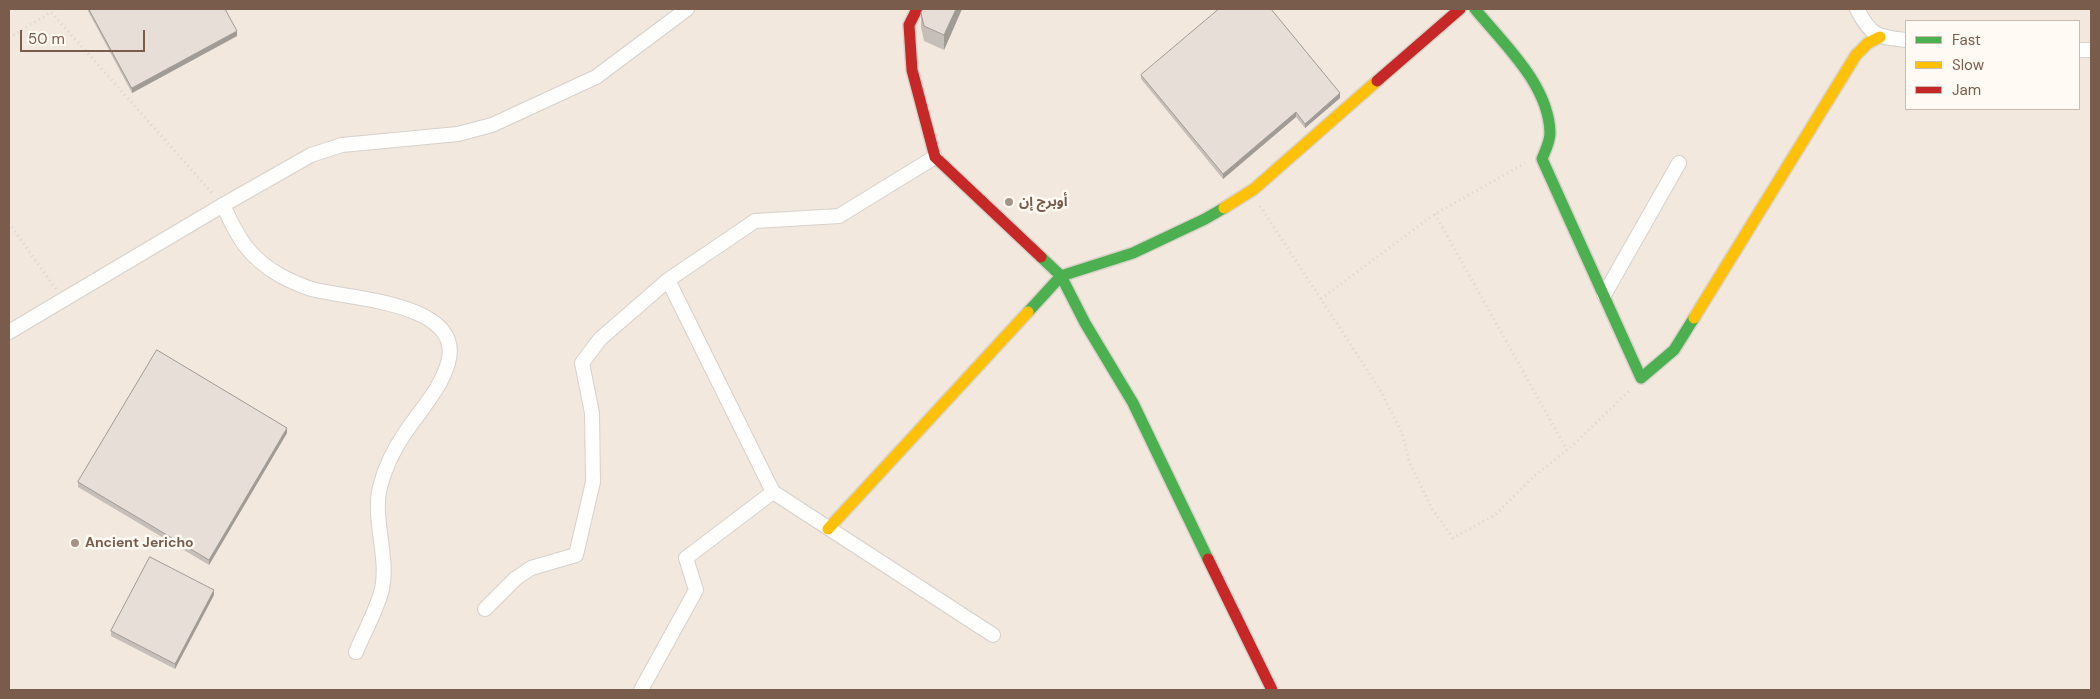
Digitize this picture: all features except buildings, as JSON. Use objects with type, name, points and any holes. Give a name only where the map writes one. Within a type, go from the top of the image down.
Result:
[{"type":"street","points":[[9,332],[311,155],[342,144],[458,134],[492,125],[596,77],[687,9]]},
{"type":"street","points":[[917,9],[909,25],[912,70],[935,158],[1061,276],[1085,323],[1133,403],[1272,690]]},
{"type":"street","points":[[828,529],[1061,276],[1134,253],[1205,219],[1250,191],[1460,9]]},
{"type":"street","points":[[1475,9],[1535,87],[1546,110],[1550,135],[1542,159],[1641,378],[1655,364],[1674,350],[1856,55],[1868,43],[1880,37],[1905,40]]},
{"type":"street","points":[[1857,9],[1864,23],[1880,37]]},
{"type":"street","points":[[485,609],[515,579],[531,568],[576,555],[592,482],[592,413],[582,362],[600,339],[668,280],[755,221],[839,216],[935,158]]},
{"type":"street","points":[[1604,295],[1679,163]]},
{"type":"street","points":[[223,205],[238,238],[261,263],[283,276],[314,290],[366,298],[430,317],[442,328],[449,342],[449,361],[441,382],[406,431],[393,453],[379,490],[382,589],[356,652]]},
{"type":"street","points":[[668,280],[773,492],[993,635]]},
{"type":"street","points":[[641,690],[696,590],[686,558],[773,492]]},
{"type":"path","points":[[9,38],[51,12],[223,205]]},
{"type":"path","points":[[1321,299],[1436,214],[1545,151]]},
{"type":"path","points":[[1250,191],[1378,388],[1402,433],[1412,469],[1432,509],[1453,538],[1495,515],[1533,477],[1567,450],[1641,378]]},
{"type":"path","points":[[1436,214],[1567,450]]},
{"type":"path","points":[[9,223],[64,300]]},
{"type":"shaded area","points":[[9,9],[2091,9],[2091,690],[9,690]]},
{"type":"traffic: fast","points":[[1475,9],[1523,66],[1542,98],[1548,115],[1550,133],[1542,159],[1641,378],[1674,350],[1694,318]]},
{"type":"traffic: fast","points":[[1028,312],[1061,276],[1133,253],[1224,208]]},
{"type":"traffic: fast","points":[[1041,257],[1061,276],[1085,323],[1133,403],[1208,559]]},
{"type":"traffic: slow","points":[[1694,318],[1856,55],[1868,43],[1880,37]]},
{"type":"traffic: slow","points":[[1224,208],[1254,189],[1377,81]]},
{"type":"traffic: slow","points":[[828,529],[1028,312]]},
{"type":"traffic: jam","points":[[917,9],[909,25],[912,70],[935,157],[1041,257]]},
{"type":"traffic: jam","points":[[1377,81],[1460,9]]},
{"type":"traffic: jam","points":[[1208,559],[1272,690]]},
{"type":"place","name":"أوبرج إن","points":[[1009,202]]},
{"type":"place","name":"Ancient Jericho","points":[[75,543]]}]
